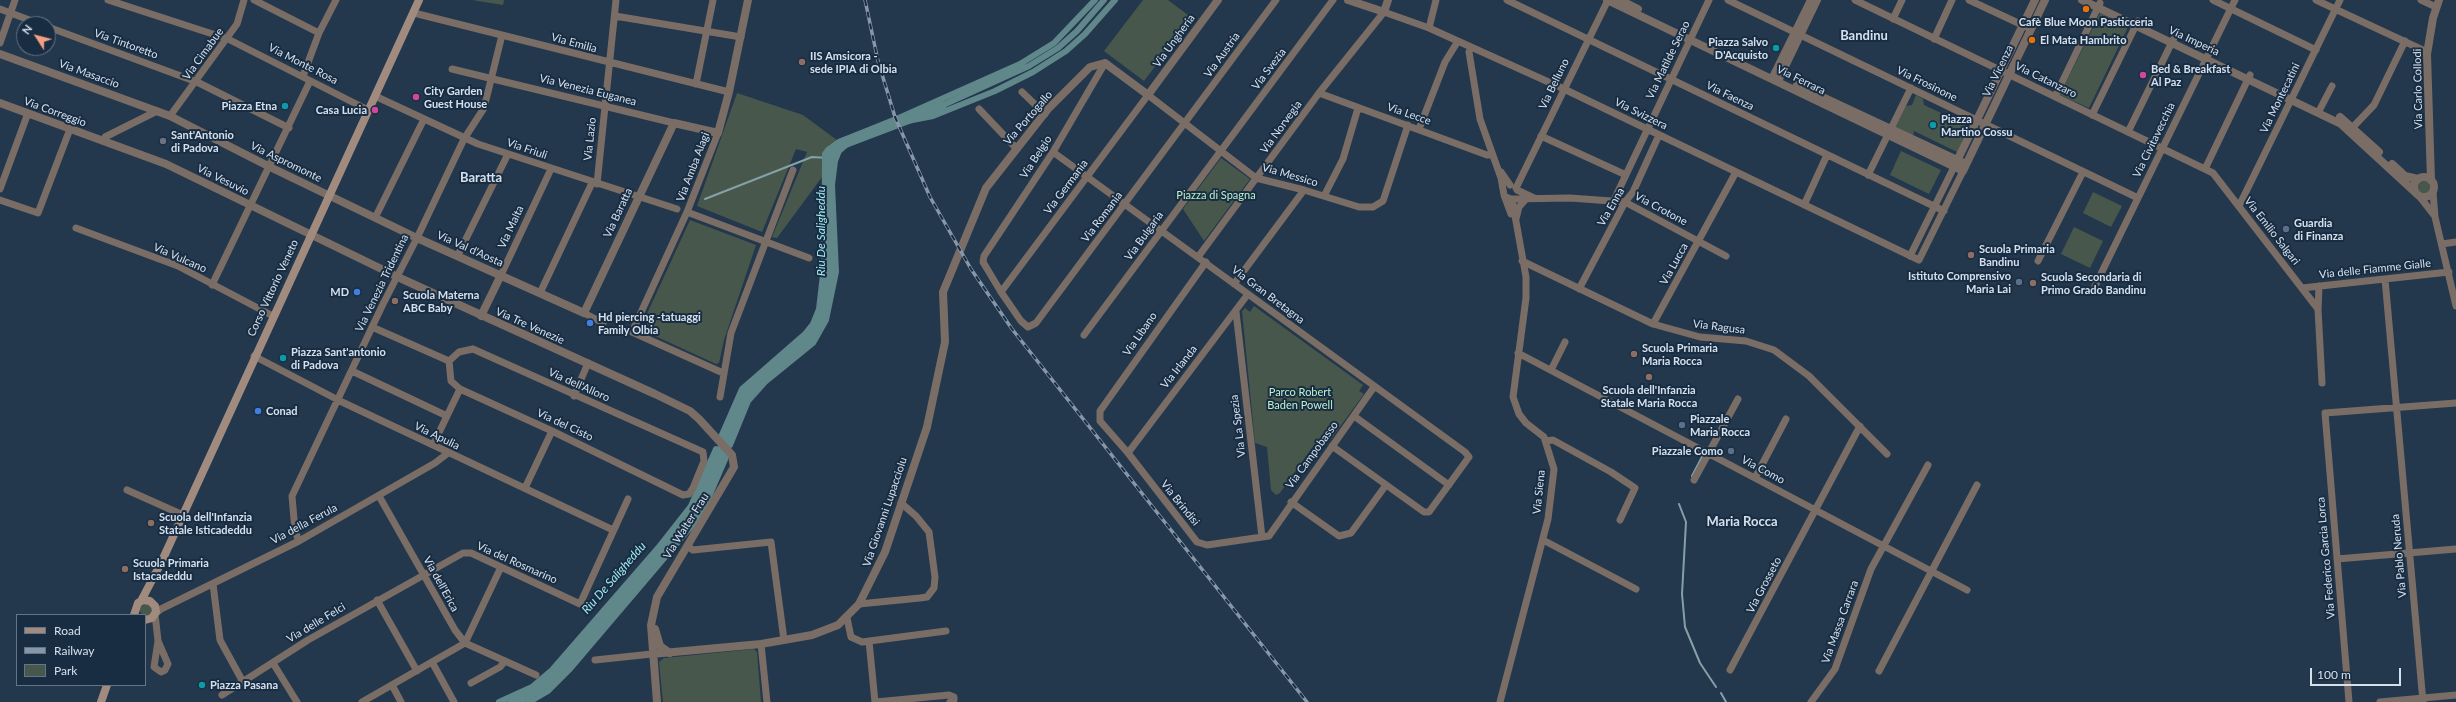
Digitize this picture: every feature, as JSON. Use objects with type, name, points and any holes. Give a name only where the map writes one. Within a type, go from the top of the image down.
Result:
[{"type":"main road","name":"Corso Vittorio Veneto","points":[[136,614],[141,601],[150,587],[254,356],[419,0]]},
{"type":"main road","name":"Corso Vittorio Veneto","points":[[150,587],[154,607]]},
{"type":"main road","points":[[141,601],[154,607],[146,620]]},
{"type":"main road","points":[[101,702],[107,686]]},
{"type":"street","points":[[0,43],[16,0]]},
{"type":"street","name":"Via Monte Rosa","points":[[108,0],[228,39],[368,110]]},
{"type":"street","name":"Via Cimabue","points":[[170,116],[228,39],[237,24],[244,0]]},
{"type":"street","points":[[254,0],[319,33]]},
{"type":"street","points":[[303,76],[319,33],[336,0]]},
{"type":"street","name":"Via Lazio","points":[[540,293],[594,184],[605,106],[616,0]]},
{"type":"street","points":[[696,84],[713,0]]},
{"type":"street","name":"Via Amba Alagi","points":[[723,373],[632,332],[687,212],[718,133],[729,92],[748,0]]},
{"type":"street","name":"Via Austria","points":[[1185,123],[1276,0]]},
{"type":"street","name":"Via Svezia","points":[[1220,151],[1333,0]]},
{"type":"street","name":"Via Svizzera","points":[[1348,0],[1429,28],[1564,89],[1919,260]]},
{"type":"street","points":[[1384,12],[1388,0]]},
{"type":"street","points":[[1429,28],[1436,0]]},
{"type":"street","name":"Via Faenza","points":[[1507,0],[1944,211]]},
{"type":"street","name":"Via Belluno","points":[[1509,197],[1506,187],[1514,187],[1521,179],[1607,0]]},
{"type":"street","name":"Via Ferrara","points":[[1607,0],[1692,36]]},
{"type":"street","name":"Via Ferrara","points":[[1620,0],[1776,78],[1964,168]]},
{"type":"street","name":"Via Matilde Serao","points":[[1647,130],[1709,0]]},
{"type":"street","name":"Via Frosinone","points":[[1728,0],[1798,32],[2138,198]]},
{"type":"street","points":[[1776,78],[1798,32],[1811,0]]},
{"type":"street","points":[[1798,32],[1818,0]]},
{"type":"street","name":"Via Catanzaro","points":[[1855,0],[2205,169]]},
{"type":"street","points":[[1893,19],[1902,0]]},
{"type":"street","points":[[1934,39],[1952,0]]},
{"type":"street","points":[[1969,0],[2031,29]]},
{"type":"street","name":"Via Vicenza","points":[[1910,256],[2035,0]]},
{"type":"street","name":"Via Vicenza","points":[[1919,260],[2045,0]]},
{"type":"street","name":"Via Imperia","points":[[2082,0],[2097,3],[2319,111],[2341,124],[2418,195]]},
{"type":"street","points":[[2213,0],[2316,50]]},
{"type":"street","name":"Via Civitavecchia","points":[[2093,290],[2235,0]]},
{"type":"street","points":[[2316,0],[2427,52]]},
{"type":"street","name":"Via Montecatini","points":[[2239,206],[2340,0]]},
{"type":"street","points":[[2421,0],[2437,4]]},
{"type":"street","name":"Via Ungheria","points":[[1148,95],[1214,1]]},
{"type":"street","points":[[2055,97],[2097,3]]},
{"type":"street","name":"Via Carlo Collodi","points":[[2431,180],[2427,52],[2437,4]]},
{"type":"street","points":[[0,9],[19,16]]},
{"type":"street","name":"Via Norvegia","points":[[1198,257],[1319,93],[1384,12]]},
{"type":"street","name":"Via Emilia","points":[[414,13],[729,92]]},
{"type":"street","points":[[615,16],[741,37]]},
{"type":"street","points":[[2092,115],[2136,23]]},
{"type":"street","name":"Via Tintoretto","points":[[56,30],[197,82],[289,128]]},
{"type":"street","name":"Via Venezia Tridentina","points":[[299,541],[295,531],[292,496],[372,327],[417,238],[464,139],[484,108],[502,35]]},
{"type":"street","points":[[1419,129],[1446,62],[1458,41]]},
{"type":"street","points":[[2128,132],[2173,41]]},
{"type":"street","points":[[2353,127],[2374,105],[2405,41]]},
{"type":"street","name":"Via Siena","points":[[1471,47],[1469,52],[1480,119],[1492,155],[1509,197],[1526,277],[1526,298],[1513,387],[1515,404],[1526,423],[1540,432],[1546,441],[1554,469],[1552,492],[1543,540],[1500,702]]},
{"type":"street","name":"Via Masaccio","points":[[0,54],[170,116]]},
{"type":"street","points":[[1105,63],[1148,95]]},
{"type":"street","name":"Via Portogallo","points":[[959,250],[986,188],[1016,148],[1045,114],[1090,68],[1105,63]]},
{"type":"street","name":"Via Belgio","points":[[1000,292],[983,262],[986,253],[1053,152],[1105,63]]},
{"type":"street","name":"Via Venezia Euganea","points":[[452,69],[718,133]]},
{"type":"street","points":[[2205,169],[2249,77]]},
{"type":"street","points":[[212,285],[289,128],[310,81]]},
{"type":"street","points":[[2319,111],[2332,86]]},
{"type":"street","points":[[1868,175],[1911,88]]},
{"type":"street","points":[[1022,92],[1045,114]]},
{"type":"street","name":"Via Lecce","points":[[1319,93],[1487,155],[1492,155]]},
{"type":"street","name":"Via Messico","points":[[1148,95],[1256,178],[1304,190],[1352,206],[1366,208],[1379,205],[1386,193],[1408,125]]},
{"type":"street","name":"Via Germania","points":[[1000,292],[1088,177],[1148,95]]},
{"type":"street","name":"Via Friuli","points":[[375,96],[464,139],[594,184],[677,209]]},
{"type":"street","name":"Via Correggio","points":[[0,103],[103,141]]},
{"type":"street","points":[[1324,196],[1343,159],[1358,108]]},
{"type":"street","points":[[979,109],[1016,148]]},
{"type":"street","points":[[103,141],[105,137],[157,111]]},
{"type":"street","name":"Via Imperia","points":[[2319,111],[2344,120],[2405,176],[2420,178]]},
{"type":"street","points":[[0,189],[28,113]]},
{"type":"street","name":"Via Aspromonte","points":[[170,116],[328,195]]},
{"type":"street","points":[[376,216],[424,120]]},
{"type":"street","name":"Via Baratta","points":[[584,313],[637,197],[674,123]]},
{"type":"street","name":"Via Romania","points":[[1000,292],[1021,321],[1028,327],[1036,323],[1185,123]]},
{"type":"street","points":[[0,200],[38,213],[70,129]]},
{"type":"street","name":"Via Enna","points":[[1614,200],[1647,130]]},
{"type":"street","name":"Via Enna","points":[[1579,289],[1625,202],[1633,192],[1659,135]]},
{"type":"street","points":[[1541,136],[1626,175]]},
{"type":"street","name":"Via Vesuvio","points":[[103,141],[166,164],[310,234]]},
{"type":"street","name":"Via Bulgaria","points":[[1084,335],[1220,151]]},
{"type":"street","name":"Via Gran Bretagna","points":[[1053,152],[1465,452],[1469,457],[1449,485]]},
{"type":"street","points":[[458,255],[508,154]]},
{"type":"street","points":[[1804,205],[1827,155]]},
{"type":"street","name":"Via Carlo Collodi","points":[[2420,178],[2426,173],[2431,155]]},
{"type":"street","name":"Via Siena","points":[[1497,167],[1514,187]]},
{"type":"street","name":"Via Malta","points":[[481,316],[550,169]]},
{"type":"street","name":"Via Emilio Salgari","points":[[2205,169],[2219,180],[2318,311]]},
{"type":"street","points":[[720,397],[731,333],[793,170]]},
{"type":"street","name":"Via Lucca","points":[[1653,324],[1736,172]]},
{"type":"street","points":[[2038,261],[2083,172]]},
{"type":"street","points":[[2435,217],[2418,195],[2414,184],[2420,178],[2431,180],[2434,186],[2435,217],[2456,306]]},
{"type":"street","points":[[1509,197],[1514,187]]},
{"type":"street","name":"Via Crotone","points":[[1514,187],[1534,198]]},
{"type":"street","points":[[1234,284],[1304,190]]},
{"type":"street","points":[[2418,195],[2426,197],[2433,192]]},
{"type":"street","name":"Via Val d'Aosta","points":[[328,195],[376,216],[417,238],[458,255],[603,323]]},
{"type":"street","name":"Via Crotone","points":[[1509,197],[1526,199],[1614,200],[1625,202],[1726,256]]},
{"type":"street","points":[[1515,223],[1519,207],[1526,199]]},
{"type":"street","points":[[687,212],[809,258]]},
{"type":"street","name":"Via Vulcano","points":[[76,228],[178,266],[273,316]]},
{"type":"street","name":"Via Tre Venezie","points":[[310,234],[397,277],[588,363],[690,411],[730,452]]},
{"type":"street","points":[[2442,244],[2456,242]]},
{"type":"street","name":"Via Giovanni Lupacciolu","points":[[595,660],[761,644],[824,632],[847,618],[859,604],[885,552],[931,411],[945,342],[943,292],[959,250]]},
{"type":"street","name":"Via Ragusa","points":[[1522,260],[1653,324],[1700,337],[1746,341],[1774,350],[1809,376],[1888,454]]},
{"type":"street","name":"Via Libano","points":[[1100,422],[1100,411],[1206,262]]},
{"type":"street","name":"Via delle Fiamme Gialle","points":[[2302,288],[2449,272]]},
{"type":"street","name":"Via Pablo Neruda","points":[[2385,279],[2398,408],[2423,700]]},
{"type":"street","points":[[2319,286],[2318,311],[2322,383]]},
{"type":"street","name":"Via Irlanda","points":[[1128,453],[1236,312],[1248,294]]},
{"type":"street","name":"Via La Spezia","points":[[1236,312],[1265,537]]},
{"type":"street","points":[[372,327],[449,361],[451,381],[460,389],[433,445]]},
{"type":"street","points":[[1550,370],[1565,342]]},
{"type":"street","name":"Via dell'Alloro","points":[[449,361],[464,350],[481,352],[574,396],[703,452],[704,461],[689,494]]},
{"type":"street","name":"Via Como","points":[[1518,353],[1966,590]]},
{"type":"street","name":"Via Apulia","points":[[254,356],[338,400],[613,530]]},
{"type":"street","points":[[574,396],[588,363]]},
{"type":"street","points":[[352,371],[447,416]]},
{"type":"street","name":"Via Campobasso","points":[[1265,537],[1374,387]]},
{"type":"street","name":"Via del Cisto","points":[[460,389],[552,431],[683,495],[689,494]]},
{"type":"street","points":[[1694,480],[1738,399]]},
{"type":"street","points":[[2398,408],[2456,403]]},
{"type":"street","name":"Via Federico Garcia Lorca","points":[[2349,702],[2325,413],[2398,408]]},
{"type":"street","points":[[1332,446],[1424,512],[1429,512],[1449,485],[1354,416]]},
{"type":"street","points":[[1755,478],[1786,419]]},
{"type":"street","name":"Via Brindisi","points":[[1100,422],[1128,453],[1197,542],[1207,546],[1265,537]]},
{"type":"street","name":"Via Grosseto","points":[[1730,670],[1860,426]]},
{"type":"street","points":[[525,488],[552,431]]},
{"type":"street","points":[[1546,441],[1553,440],[1635,488],[1620,520]]},
{"type":"street","name":"Via Walter Frau","points":[[657,702],[652,654],[653,612],[668,576],[732,472],[734,460],[730,452]]},
{"type":"street","name":"Via della Ferula","points":[[154,607],[165,606],[299,541],[435,463],[448,453]]},
{"type":"street","name":"Via Massa Carrara","points":[[1811,702],[1835,669],[1862,592],[1883,546],[1928,465]]},
{"type":"street","points":[[1291,502],[1339,536],[1351,534],[1386,485]]},
{"type":"street","points":[[1879,671],[1977,485]]},
{"type":"street","points":[[127,490],[182,515]]},
{"type":"street","name":"Via dell'Erica","points":[[379,496],[455,630],[465,643],[536,675]]},
{"type":"street","points":[[613,530],[628,499]]},
{"type":"street","points":[[859,604],[927,597],[934,588],[935,577],[929,532],[916,516],[901,503]]},
{"type":"street","name":"Via del Rosmarino","points":[[423,573],[463,553],[471,553],[580,604],[613,530]]},
{"type":"street","points":[[1543,540],[1636,589]]},
{"type":"street","points":[[687,546],[693,550],[770,542],[784,640]]},
{"type":"street","points":[[2337,559],[2456,549]]},
{"type":"street","points":[[362,702],[465,643],[501,567]]},
{"type":"street","name":"Via delle Felci","points":[[222,695],[308,640],[423,573]]},
{"type":"street","points":[[213,584],[220,640],[243,682]]},
{"type":"street","points":[[377,600],[416,671]]},
{"type":"street","points":[[154,607],[158,641],[154,666],[161,672],[168,667],[158,641]]},
{"type":"street","points":[[653,612],[660,646],[670,653]]},
{"type":"street","points":[[847,618],[851,637],[862,642],[946,631]]},
{"type":"street","points":[[146,620],[157,630]]},
{"type":"street","points":[[869,641],[875,702],[949,695],[954,697],[954,700],[950,702]]},
{"type":"street","points":[[761,644],[768,702]]},
{"type":"street","points":[[156,660],[164,659]]},
{"type":"street","points":[[471,683],[500,667],[505,661]]},
{"type":"street","points":[[273,662],[297,702]]},
{"type":"street","points":[[432,662],[454,702]]},
{"type":"street","points":[[392,684],[402,702]]},
{"type":"street","points":[[2380,702],[2423,700],[2456,695]]},
{"type":"green space","points":[[472,0],[504,0],[503,5]]},
{"type":"green space","points":[[1143,0],[1168,0],[1192,18],[1144,81],[1104,51]]},
{"type":"green space","points":[[2100,13],[2128,27],[2089,108],[2060,95]]},
{"type":"green space","points":[[737,93],[803,115],[845,146],[777,238],[772,237],[807,152],[796,149],[762,232],[697,206]]},
{"type":"green space","name":"Piazza Martino Cossu","points":[[1916,95],[1923,99],[1924,105],[1969,126],[1957,152],[1914,131],[1913,136],[1895,128],[1906,106],[1912,105]]},
{"type":"green space","points":[[1901,151],[1941,170],[1929,194],[1890,175]]},
{"type":"green space","name":"Piazza di Spagna","points":[[1221,158],[1250,179],[1204,241],[1183,209]]},
{"type":"green space","points":[[2424,181],[2428,183],[2430,187],[2428,191],[2424,193],[2420,191],[2418,187],[2420,183]]},
{"type":"green space","points":[[2093,192],[2122,206],[2111,227],[2083,213]]},
{"type":"green space","points":[[690,220],[756,245],[724,340],[719,363],[716,364],[640,329]]},
{"type":"green space","points":[[2074,227],[2103,241],[2090,268],[2061,254]]},
{"type":"green space","name":"Parco Robert Baden Powell","points":[[1254,306],[1363,385],[1359,391],[1364,394],[1331,439],[1314,445],[1280,493],[1276,495],[1271,490],[1267,447],[1255,443],[1242,311],[1245,308],[1250,312]]},
{"type":"green space","points":[[144,604],[148,604],[152,608],[152,612],[148,616],[140,612],[140,608]]},
{"type":"green space","points":[[754,649],[757,652],[761,702],[663,702],[659,662],[664,658]]},
{"type":"waterway","name":"Riu De Saligheddu","points":[[1095,0],[1054,43],[1020,64],[901,117],[839,142],[828,150],[825,154],[824,266],[819,309],[813,324],[805,334],[742,389],[721,437],[730,445],[748,401],[765,382],[813,343],[826,320],[836,272],[832,185],[835,161],[839,151],[847,144],[902,122],[933,116],[995,91],[1033,72],[1066,51],[1085,34],[1115,0]]},
{"type":"waterway","name":"Riu De Saligheddu","points":[[941,106],[1029,66],[1058,48],[1077,31],[1104,0]]},
{"type":"waterway","name":"Riu De Saligheddu","points":[[513,702],[538,689],[556,673],[687,523],[697,508],[746,396],[761,378],[806,342],[820,323],[829,290],[829,158],[834,150],[841,144],[941,106]]},
{"type":"waterway","points":[[705,199],[812,157],[829,158]]},
{"type":"waterway","name":"Riu De Saligheddu","points":[[499,702],[532,687],[552,670],[658,548],[691,506],[716,449],[726,457],[704,508],[694,523],[569,670],[548,691],[529,702]]},
{"type":"waterway","points":[[1692,476],[1703,455]]},
{"type":"waterway","points":[[1679,504],[1686,522],[1682,594],[1685,627],[1700,663],[1716,687]]},
{"type":"waterway","points":[[1721,693],[1726,702]]},
{"type":"railway","points":[[865,0],[878,61],[895,117],[930,197],[971,269],[1012,329],[1307,702]]},
{"type":"place","name":"Cafè Blue Moon Pasticceria","points":[[2086,9]]},
{"type":"place","name":"El Mata Hambrito","points":[[2032,40]]},
{"type":"place","name":"Piazza Salvo D'Acquisto","points":[[1776,48]]},
{"type":"place","name":"IIS Amsicora - sede IPIA di Olbia","points":[[802,62]]},
{"type":"place","name":"Bed & Breakfast Al Paz","points":[[2143,75]]},
{"type":"place","name":"City Garden Guest House","points":[[416,97]]},
{"type":"place","name":"Piazza Etna","points":[[285,106]]},
{"type":"place","name":"Casa Lucia","points":[[375,110]]},
{"type":"place","name":"Piazza Martino Cossu","points":[[1933,125]]},
{"type":"place","name":"Sant'Antonio di Padova","points":[[163,141]]},
{"type":"place","name":"Guardia di Finanza","points":[[2286,229]]},
{"type":"place","name":"Scuola Primaria Bandinu","points":[[1971,255]]},
{"type":"place","name":"Istituto Comprensivo Maria Lai","points":[[2019,282]]},
{"type":"place","name":"Scuola Secondaria di Primo Grado Bandinu","points":[[2033,283]]},
{"type":"place","name":"MD","points":[[357,292]]},
{"type":"place","name":"Scuola Materna ABC Baby","points":[[395,301]]},
{"type":"place","name":"Hd piercing -tatuaggi Family Olbia","points":[[590,323]]},
{"type":"place","name":"Scuola Primaria Maria Rocca","points":[[1634,354]]},
{"type":"place","name":"Piazza Sant'antonio di Padova","points":[[283,358]]},
{"type":"place","name":"Scuola dell'Infanzia Statale Maria Rocca","points":[[1649,377]]},
{"type":"place","name":"Conad","points":[[258,411]]},
{"type":"place","name":"Piazzale Maria Rocca","points":[[1682,425]]},
{"type":"place","name":"Piazzale Como","points":[[1731,451]]},
{"type":"place","name":"Scuola dell'Infanzia Statale Isticadeddu","points":[[151,523]]},
{"type":"place","name":"Scuola Primaria Istacadeddu","points":[[125,569]]},
{"type":"place","name":"Piazza Pasana","points":[[202,685]]},
{"type":"district","name":"Bandinu","points":[[1864,36]]},
{"type":"district","name":"Baratta","points":[[481,178]]},
{"type":"district","name":"Maria Rocca","points":[[1742,522]]}]
